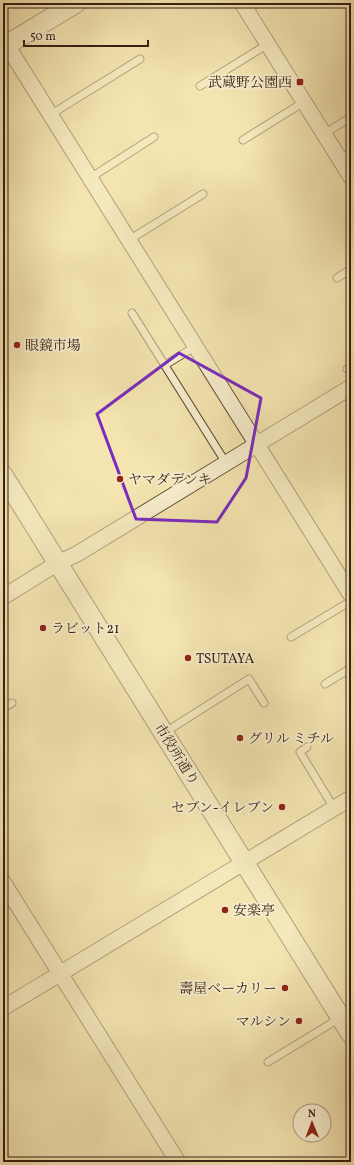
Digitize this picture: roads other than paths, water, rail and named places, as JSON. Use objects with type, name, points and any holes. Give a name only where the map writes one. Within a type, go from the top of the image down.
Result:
[{"type":"street","points":[[76,3],[4,44],[349,587]]},
{"type":"street","points":[[249,5],[268,44],[324,134],[345,155],[351,177]]},
{"type":"street","points":[[3,598],[58,563],[77,554],[351,387]]},
{"type":"street","name":"市役所通り","points":[[3,475],[351,1034]]},
{"type":"street","points":[[3,1008],[351,798]]},
{"type":"street","points":[[3,882],[178,1162]]},
{"type":"lane","points":[[200,86],[268,44]]},
{"type":"lane","points":[[50,115],[140,59]]},
{"type":"lane","points":[[243,140],[304,102]]},
{"type":"lane","points":[[324,134],[351,117]]},
{"type":"lane","points":[[90,178],[154,136]]},
{"type":"lane","points":[[129,240],[203,194]]},
{"type":"lane","points":[[337,278],[351,269]]},
{"type":"lane","points":[[132,313],[226,463]]},
{"type":"lane","points":[[165,365],[196,346]]},
{"type":"lane","points":[[291,637],[351,601]]},
{"type":"lane","points":[[325,684],[351,668]]},
{"type":"lane","points":[[164,733],[249,679],[264,704]]},
{"type":"lane","points":[[3,708],[12,703]]},
{"type":"lane","points":[[307,747],[300,752],[334,808]]},
{"type":"lane","points":[[268,1062],[341,1017]]},
{"type":"place","name":"武蔵野公園西","points":[[300,82]]},
{"type":"place","name":"眼鏡市場","points":[[17,345]]},
{"type":"place","name":"ヤマダデンキ","points":[[120,479]]},
{"type":"place","name":"ラビット21","points":[[43,628]]},
{"type":"place","name":"TSUTAYA","points":[[188,658]]},
{"type":"place","name":"グリル ミチル","points":[[240,738]]},
{"type":"place","name":"セブン-イレブン","points":[[282,807]]},
{"type":"place","name":"安楽亭","points":[[225,910]]},
{"type":"place","name":"壽屋ベーカリー","points":[[285,988]]},
{"type":"place","name":"マルシン","points":[[299,1021]]}]
